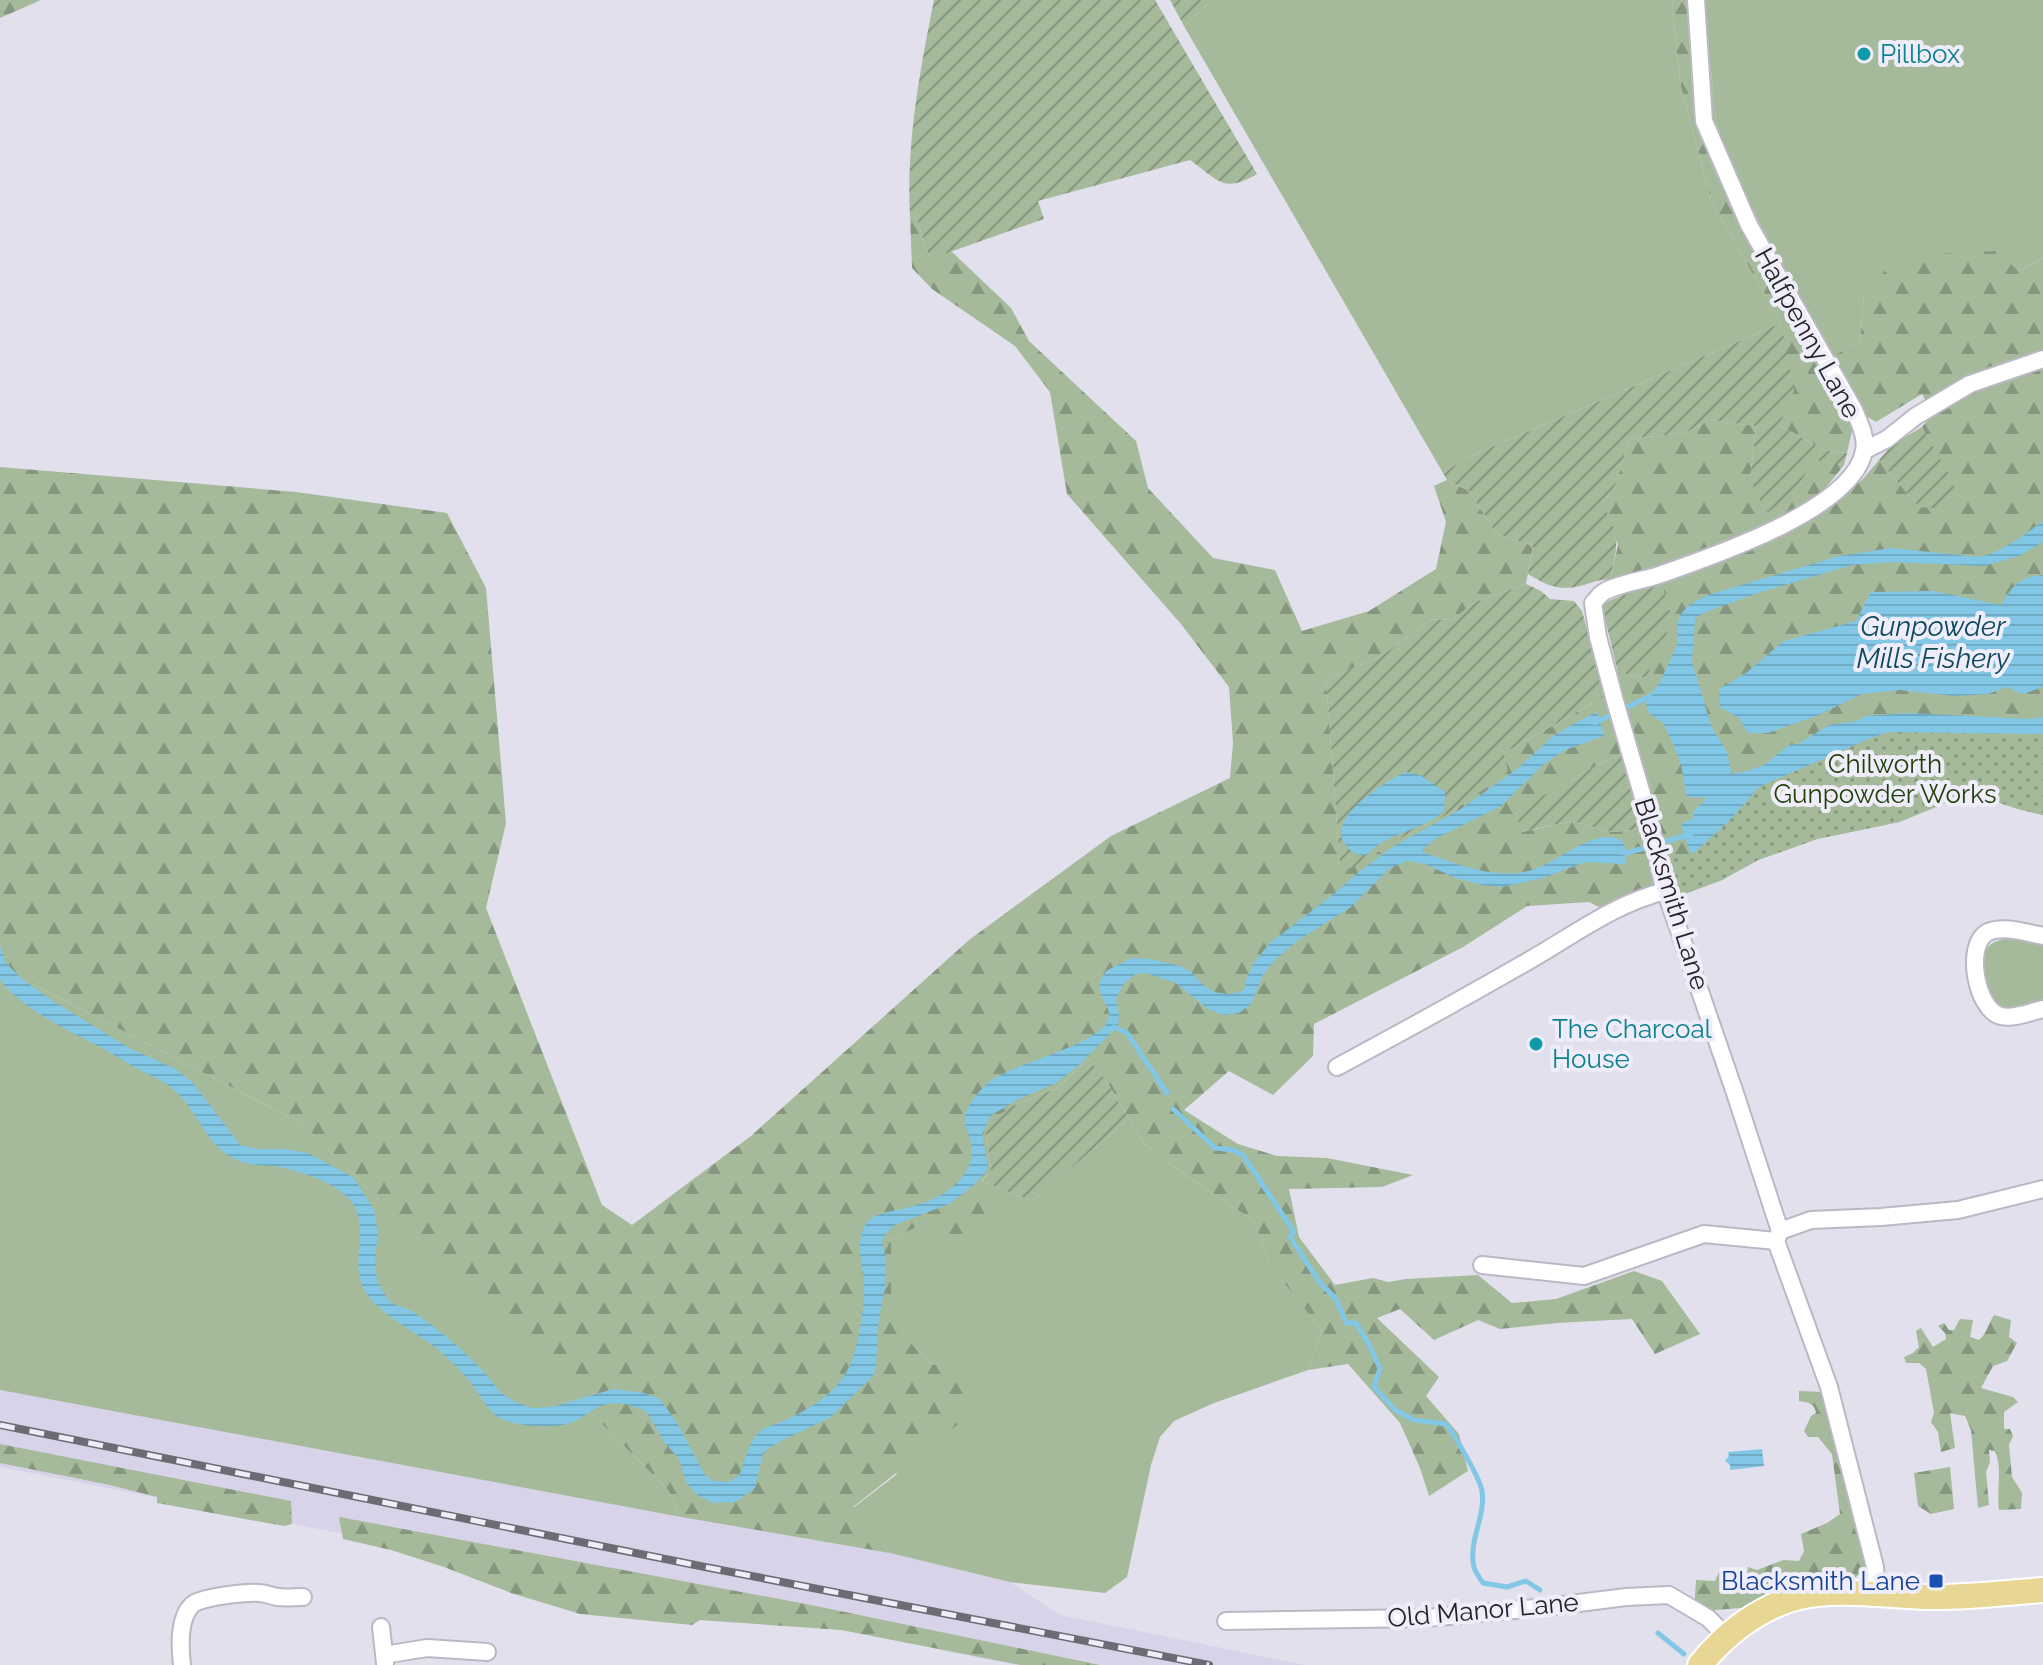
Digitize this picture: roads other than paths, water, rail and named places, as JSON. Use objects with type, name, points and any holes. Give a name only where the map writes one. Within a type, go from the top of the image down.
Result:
[{"type":"main road","points":[[1700,1665],[1726,1636],[1760,1614],[1798,1598],[1835,1594],[1952,1597],[2043,1590]]},
{"type":"street","name":"Halfpenny Lane","points":[[1593,603],[1602,592],[1734,548],[1818,506],[1841,488],[1857,469],[1865,450],[1864,435],[1854,410],[1749,225],[1704,121],[1696,0]]},
{"type":"street","points":[[1865,450],[1970,384],[2043,359]]},
{"type":"street","name":"Blacksmith Lane","points":[[1593,603],[1598,637],[1649,818],[1665,891],[1734,1090],[1778,1236],[1829,1387],[1875,1567],[1877,1595]]},
{"type":"street","points":[[1337,1067],[1619,907],[1665,891]]},
{"type":"street","points":[[2043,936],[2002,929],[1990,931],[1981,937],[1975,948],[1975,965],[1982,1000],[1998,1016],[2012,1017],[2043,1009]]},
{"type":"street","points":[[1482,1265],[1584,1276],[1704,1234],[1778,1236],[1811,1220],[1958,1210],[2043,1189]]},
{"type":"street","points":[[181,1589],[194,1602]]},
{"type":"street","points":[[182,1665],[183,1621],[194,1602],[260,1593],[276,1597],[303,1597]]},
{"type":"street","name":"Old Manor Lane","points":[[1226,1621],[1426,1618],[1669,1595],[1708,1618],[1726,1636]]},
{"type":"street","points":[[381,1627],[385,1660],[427,1648],[487,1652]]},
{"type":"water","points":[[2043,521],[2043,542],[2019,556],[1984,566],[1894,562],[1852,565],[1755,594],[1695,618],[1692,662],[1712,728],[1726,750],[1732,774],[1764,765],[1789,745],[1798,744],[1829,725],[1857,721],[1866,716],[1909,713],[2043,717],[2043,734],[1888,732],[1759,787],[1732,818],[1695,852],[1690,853],[1681,824],[1694,818],[1694,811],[1707,798],[1687,797],[1674,746],[1663,723],[1649,713],[1645,700],[1659,684],[1678,643],[1680,615],[1689,605],[1708,595],[1839,556],[1891,548],[1978,557],[1987,555],[2004,548]]},
{"type":"water","name":"Gunpowder Mills Fishery","points":[[2043,575],[2043,687],[2023,694],[2007,687],[1988,694],[1954,696],[1900,690],[1862,694],[1819,715],[1768,733],[1748,733],[1739,718],[1720,707],[1719,689],[1746,673],[1784,641],[1856,621],[1871,592],[1933,591],[2001,605],[2018,583]]},
{"type":"water","points":[[1597,712],[1604,736],[1565,750],[1544,764],[1501,806],[1435,839],[1422,850],[1482,871],[1526,872],[1582,844],[1605,837],[1624,843],[1625,864],[1585,862],[1543,878],[1502,887],[1456,878],[1425,864],[1408,861],[1390,868],[1351,907],[1297,941],[1275,960],[1263,975],[1251,1004],[1239,1013],[1223,1015],[1208,1009],[1176,983],[1145,973],[1135,974],[1123,985],[1116,999],[1118,1027],[1056,1083],[990,1116],[982,1135],[988,1165],[986,1172],[973,1186],[949,1204],[895,1225],[886,1233],[882,1242],[886,1258],[885,1288],[879,1317],[876,1369],[872,1377],[831,1417],[763,1453],[755,1488],[735,1502],[713,1503],[697,1495],[686,1482],[679,1459],[665,1443],[646,1411],[639,1408],[621,1403],[610,1404],[573,1422],[547,1426],[518,1424],[496,1416],[448,1358],[384,1312],[366,1293],[359,1271],[358,1214],[345,1195],[311,1176],[246,1163],[226,1154],[169,1086],[44,1016],[20,1000],[0,980],[0,946],[6,963],[23,980],[131,1049],[176,1069],[194,1084],[240,1145],[308,1153],[354,1178],[374,1210],[378,1234],[375,1259],[377,1280],[385,1295],[391,1303],[412,1311],[462,1350],[500,1392],[515,1402],[533,1408],[552,1407],[613,1389],[644,1393],[660,1399],[677,1423],[705,1475],[713,1481],[728,1482],[739,1476],[749,1447],[759,1432],[818,1401],[835,1388],[847,1371],[862,1318],[864,1287],[860,1242],[867,1222],[882,1213],[930,1200],[958,1182],[971,1156],[965,1118],[972,1102],[988,1083],[999,1076],[1074,1045],[1103,1027],[1109,1014],[1099,983],[1106,971],[1132,958],[1150,959],[1180,966],[1214,992],[1240,992],[1245,988],[1255,961],[1270,943],[1360,871],[1394,846],[1459,810],[1517,769],[1552,737]]},
{"type":"water","points":[[1406,772],[1420,775],[1445,792],[1444,811],[1426,823],[1385,841],[1367,855],[1352,851],[1341,834],[1351,812],[1385,783]]},
{"type":"water","points":[[1762,1449],[1764,1466],[1730,1470],[1730,1465],[1725,1461],[1728,1452]]},
{"type":"waterway","points":[[1595,723],[1650,696]]},
{"type":"waterway","points":[[1620,852],[1627,853],[1691,834]]},
{"type":"waterway","points":[[1114,1027],[1127,1033],[1167,1093]]},
{"type":"waterway","points":[[1173,1109],[1215,1148],[1233,1150],[1243,1155],[1294,1232],[1290,1237],[1320,1283],[1336,1299],[1346,1323],[1356,1323],[1368,1343],[1380,1368],[1374,1387],[1395,1410],[1414,1420],[1446,1424],[1450,1430],[1482,1491],[1482,1510],[1473,1557],[1475,1569],[1483,1583],[1507,1587],[1526,1581],[1540,1590]]},
{"type":"waterway","points":[[1658,1633],[1684,1654]]},
{"type":"railway","points":[[0,1425],[1209,1665]]},
{"type":"place","name":"Pillbox","points":[[1864,54]]},
{"type":"place","name":"The Charcoal House","points":[[1536,1044]]},
{"type":"place","name":"Blacksmith Lane","points":[[1936,1581]]},
{"type":"park label","name":"Chilworth Gunpowder Works","points":[[1885,779]]}]
